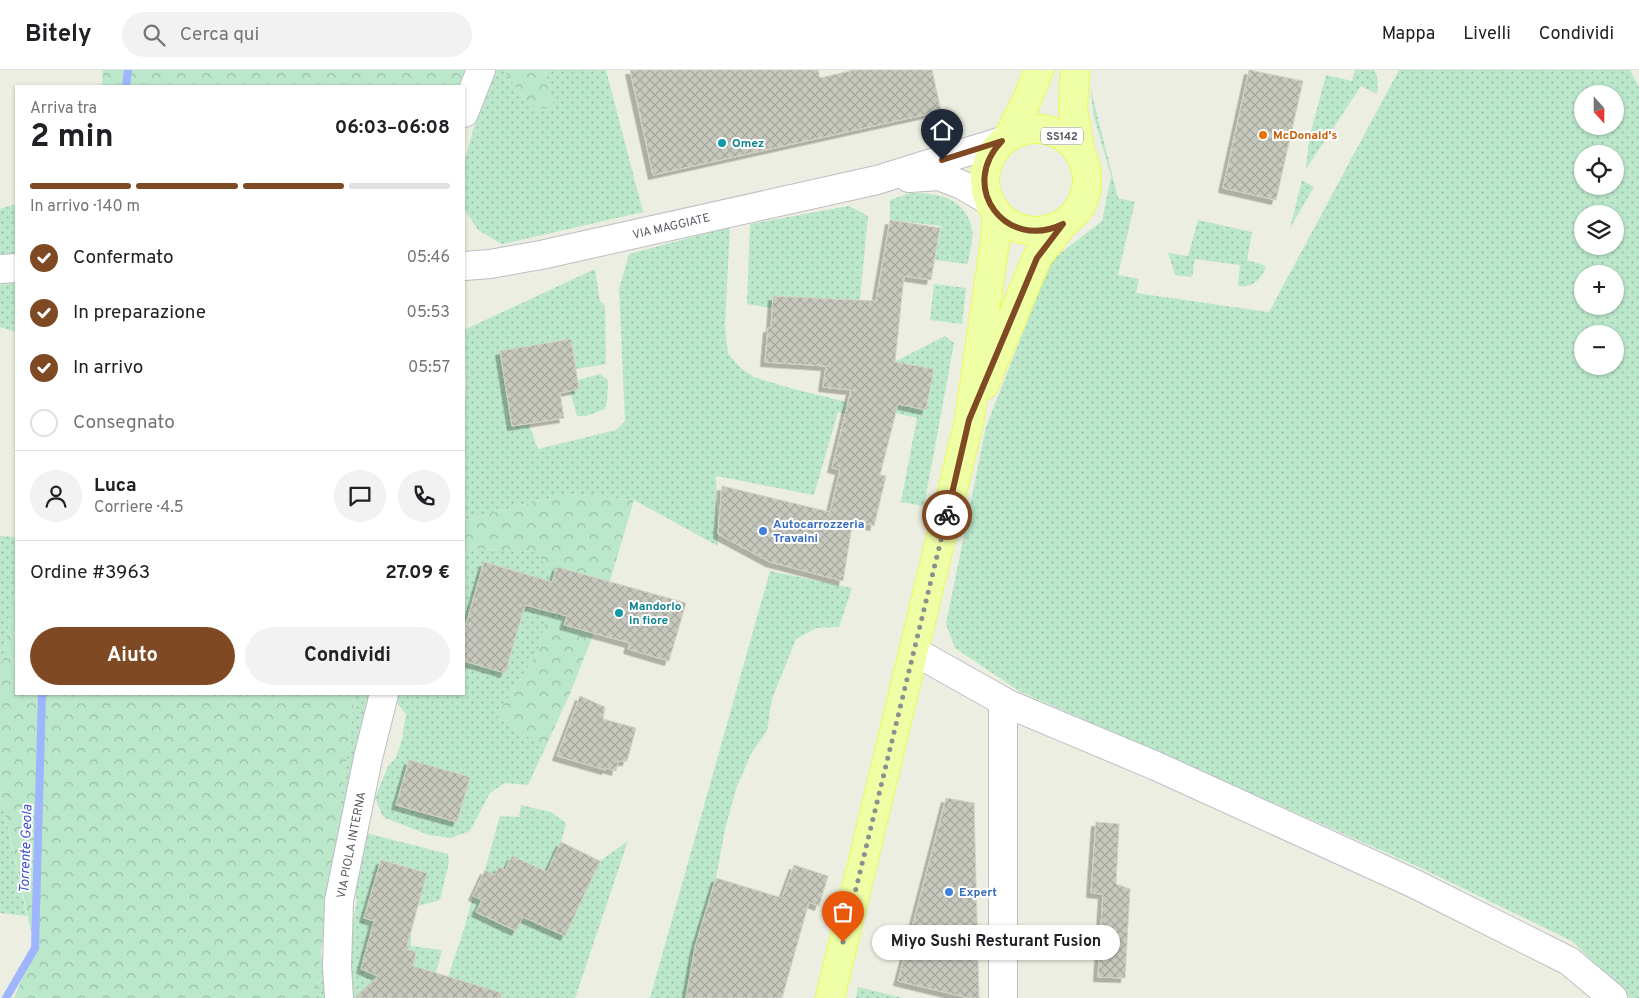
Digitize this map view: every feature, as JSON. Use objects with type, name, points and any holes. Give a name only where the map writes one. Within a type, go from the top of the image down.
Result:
[{"type":"main road","name":"SS142","points":[[830,998],[969,420],[995,241],[992,207],[984,185],[986,168],[992,153],[1005,139],[1026,102],[1039,70]]},
{"type":"main road","name":"SS142","points":[[969,420],[1037,258],[1063,224],[1076,213],[1086,192],[1086,168],[1080,153],[1073,108],[1075,70]]},
{"type":"main road","name":"SS142","points":[[1005,139],[1031,129],[1048,130],[1056,132],[1069,140],[1080,153]]},
{"type":"main road","points":[[992,207],[1009,224],[1024,230],[1041,231],[1063,224]]},
{"type":"street","points":[[465,111],[482,70]]},
{"type":"street","name":"VIA MAGGIATE","points":[[465,266],[490,264],[541,255],[877,180],[1005,139]]},
{"type":"street","name":"VIA MAGGIATE","points":[[877,180],[939,176],[962,185],[992,207]]},
{"type":"street","points":[[0,269],[15,268]]},
{"type":"street","points":[[914,651],[1003,701],[1165,770],[1415,884],[1569,961],[1613,998]]},
{"type":"street","name":"VIA PIOLA INTERNA","points":[[339,998],[336,966],[339,901],[368,758],[384,695]]},
{"type":"street","points":[[1003,701],[1003,998]]},
{"type":"green space","points":[[103,70],[481,70],[465,85],[102,85]]},
{"type":"green space","points":[[495,70],[504,70],[531,109],[554,108],[545,70],[606,70],[643,212],[502,244],[478,230],[465,210],[465,159],[477,117]]},
{"type":"green space","points":[[504,70],[545,70],[554,108],[531,109]]},
{"type":"green space","points":[[1355,70],[1374,70],[1378,85],[1377,94],[1361,86],[1306,169],[1309,139],[1326,75],[1352,81]]},
{"type":"green space","points":[[1399,70],[1630,70],[1639,87],[1639,998],[1630,998],[1572,941],[1419,867],[1019,691],[955,648],[946,624],[986,427],[1053,259],[1102,221],[1111,176],[1094,117],[1090,87],[1118,198],[1135,202],[1118,275],[1139,279],[1136,293],[1269,312]]},
{"type":"green space","points":[[1302,180],[1314,187],[1290,228]]},
{"type":"green space","points":[[910,193],[940,196],[949,199],[963,210],[972,229],[968,264],[935,260],[941,226],[890,220],[890,200]]},
{"type":"green space","points":[[15,205],[15,253],[0,255],[0,209]]},
{"type":"green space","points":[[849,206],[868,216],[855,351],[825,299],[774,296],[772,308],[747,304],[750,224]]},
{"type":"green space","points":[[1198,220],[1252,232],[1247,260],[1266,266],[1256,282],[1248,286],[1238,286],[1240,265],[1195,259],[1192,277],[1175,275],[1168,253],[1188,256]]},
{"type":"green space","points":[[730,227],[725,325],[728,354],[741,368],[754,377],[790,388],[871,408],[876,400],[926,410],[934,370],[894,362],[945,336],[954,343],[924,506],[901,502],[917,418],[873,408],[880,423],[838,412],[814,495],[716,476],[718,546],[634,500],[567,494],[465,520],[465,330],[595,269],[600,301],[605,306],[606,364],[576,369],[570,339],[500,351],[512,426],[529,424],[538,449],[616,430],[625,421],[619,289],[629,254]]},
{"type":"green space","points":[[15,283],[15,332],[0,327],[0,284]]},
{"type":"green space","points":[[934,284],[966,288],[962,324],[930,320]]},
{"type":"green space","points":[[600,374],[608,380],[605,409],[586,416],[577,416],[570,391],[578,380]]},
{"type":"green space","points":[[567,494],[634,500],[597,625],[569,696],[545,748],[496,716],[538,652],[555,582],[537,552],[465,548],[465,520]]},
{"type":"green space","points":[[0,536],[15,537],[15,592],[0,678]]},
{"type":"green space","points":[[465,548],[537,552],[555,582],[538,652],[496,716],[545,748],[528,785],[505,783],[490,793],[470,831],[451,838],[429,835],[383,817],[375,798],[388,766],[396,758],[402,739],[406,714],[392,697],[393,695],[465,695]]},
{"type":"green space","points":[[770,571],[852,588],[839,627],[816,628],[796,639],[772,699],[767,731],[752,752],[736,789],[725,829],[716,878],[695,947],[686,998],[650,998]]},
{"type":"green space","points":[[15,592],[15,695],[355,695],[315,998],[14,998],[35,948],[0,792],[0,678]]},
{"type":"green space","points":[[355,695],[376,695],[328,899]]},
{"type":"green space","points":[[0,792],[27,916],[0,913]]},
{"type":"green space","points":[[521,805],[551,812],[566,823],[561,843],[600,861],[628,841],[575,998],[441,998],[473,896],[485,870],[500,816],[519,817]]},
{"type":"green space","points":[[366,833],[448,854],[449,862],[440,900],[418,906],[411,932],[411,946],[442,950],[429,998],[353,998],[347,992],[348,947],[357,900],[352,885]]},
{"type":"green space","points":[[321,951],[327,998],[315,998]]},
{"type":"green space","points":[[858,987],[903,998],[856,998]]},
{"type":"building","name":"Omez","points":[[630,70],[818,70],[820,78],[854,70],[932,70],[941,111],[653,175]]},
{"type":"building","name":"McDonald's","points":[[1249,70],[1303,81],[1276,200],[1223,188]]},
{"type":"building","points":[[890,220],[940,228],[931,280],[904,276],[895,362],[934,369],[926,410],[898,404],[880,475],[886,476],[874,526],[853,520],[843,581],[770,562],[718,534],[722,486],[830,512],[840,470],[832,468],[851,390],[823,387],[826,366],[765,362],[768,328],[771,328],[773,296],[876,301]]},
{"type":"building","points":[[571,339],[579,389],[560,393],[564,418],[512,426],[500,351]]},
{"type":"building","points":[[484,562],[552,582],[557,567],[686,603],[669,661],[628,649],[630,643],[564,625],[567,616],[525,605],[505,673],[465,661],[465,628]]},
{"type":"building","points":[[580,696],[605,707],[603,719],[636,728],[627,761],[618,761],[616,771],[557,756]]},
{"type":"building","points":[[409,760],[470,777],[457,822],[396,805]]},
{"type":"building","name":"Expert","points":[[946,798],[974,803],[979,998],[969,998],[898,981]]},
{"type":"building","points":[[1096,822],[1119,824],[1116,884],[1130,889],[1125,978],[1098,977],[1103,894],[1091,893]]},
{"type":"building","points":[[561,842],[600,861],[565,936],[523,917],[516,931],[476,912],[482,900],[473,896],[485,870],[495,875],[499,867],[505,870],[512,856],[547,872]]},
{"type":"building","points":[[381,860],[427,873],[406,949],[416,952],[413,966],[502,993],[501,998],[355,998],[378,976],[361,969],[374,921],[364,918]]},
{"type":"building","points":[[794,865],[828,876],[819,906],[809,902],[782,998],[686,998],[695,947],[716,878],[782,898]]},
{"type":"waterway","name":"Torrente Geola","points":[[126,85],[128,70]]},
{"type":"waterway","name":"Torrente Geola","points":[[6,998],[35,948],[42,695]]},
{"type":"way so far","points":[[843,942],[947,515]]},
{"type":"place","name":"McDonald's","points":[[1263,135]]},
{"type":"place","name":"Omez","points":[[722,143]]},
{"type":"place","name":"Autocarrozzeria Travaini","points":[[763,531]]},
{"type":"place","name":"Mandorlo in fiore","points":[[619,613]]},
{"type":"place","name":"Expert","points":[[949,892]]},
{"type":"place","name":"Miyo Sushi Resturant Fusion","points":[[843,942]]},
{"type":"route","points":[[942,160],[1002,141],[988,160],[984,177],[988,200],[997,214],[1009,224],[1024,230],[1048,230],[1063,224],[1037,258],[969,420],[947,515]]}]
